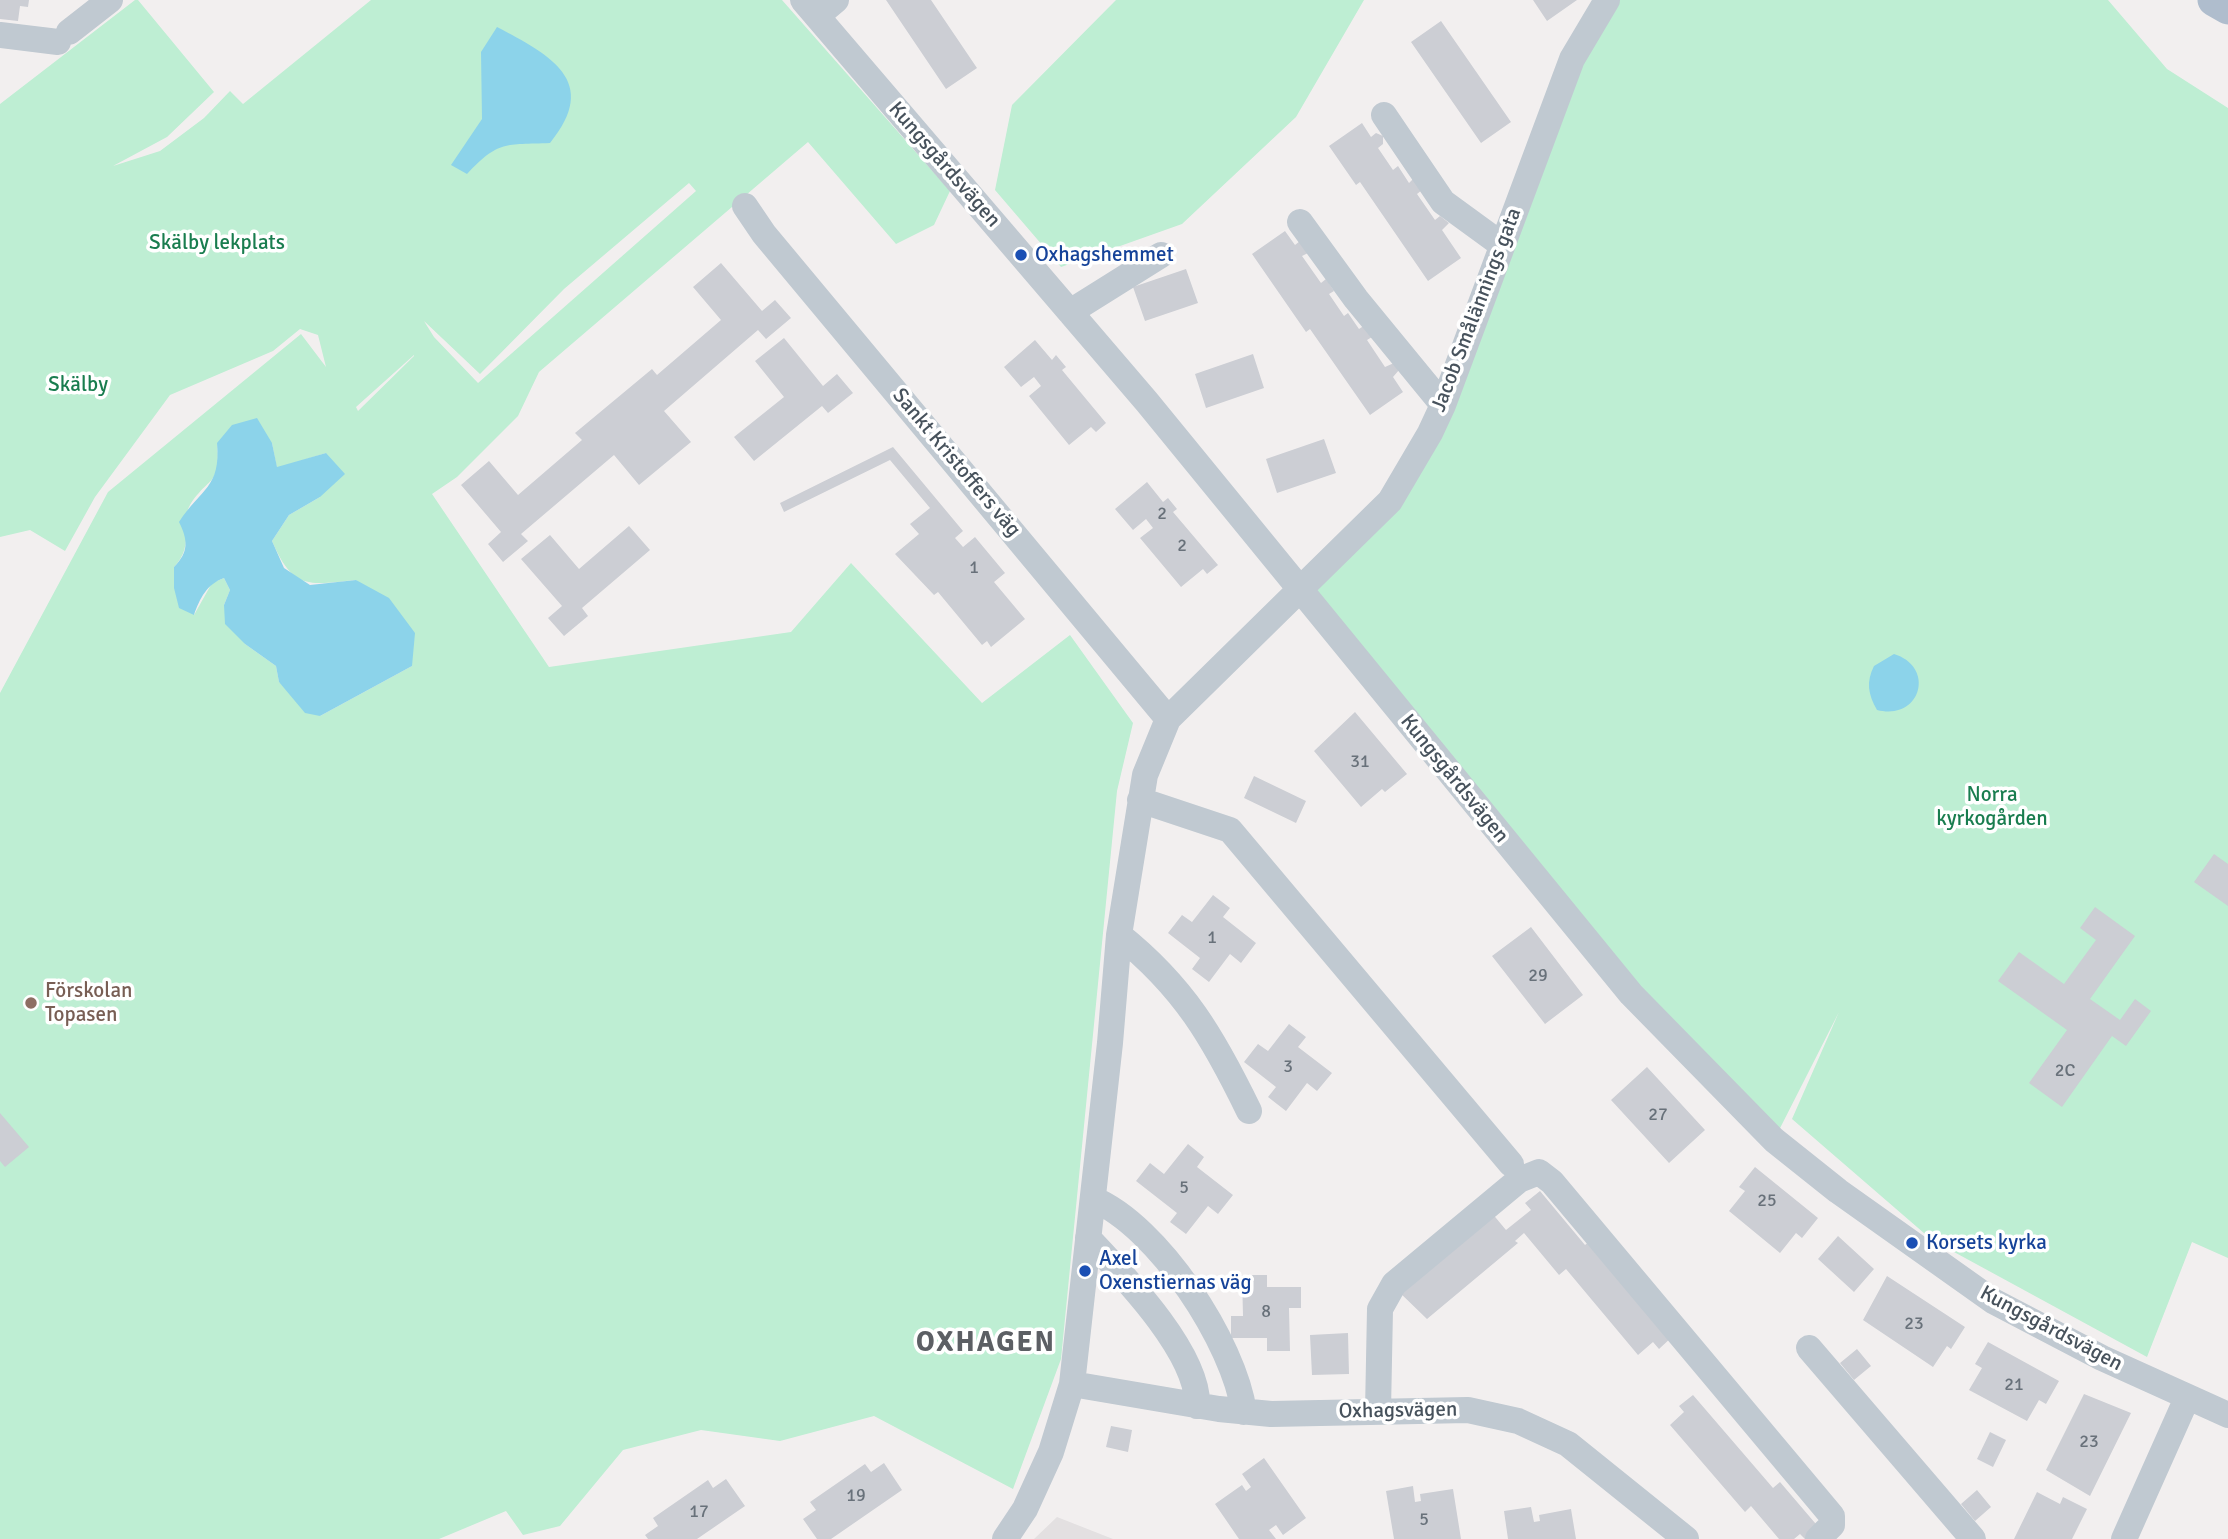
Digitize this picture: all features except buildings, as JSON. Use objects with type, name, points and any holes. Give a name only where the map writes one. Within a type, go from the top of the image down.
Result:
[{"type":"main road","points":[[2214,0],[2228,8]]},
{"type":"street","points":[[0,34],[63,37],[110,0]]},
{"type":"street","name":"Jacob Smålännings gata","points":[[1301,590],[1390,501],[1430,433],[1443,405],[1572,59],[1607,0]]},
{"type":"street","name":"Kungsgårdsvägen","points":[[819,5],[1631,994],[1774,1140],[1838,1191],[1993,1301],[2187,1398],[2228,1415]]},
{"type":"street","points":[[1384,115],[1443,202],[1502,245]]},
{"type":"street","name":"Sankt Kristoffers väg","points":[[745,206],[764,234],[1168,719]]},
{"type":"street","points":[[1300,222],[1356,299],[1443,405]]},
{"type":"street","points":[[1070,312],[1161,255]]},
{"type":"street","points":[[1008,1535],[1051,1452],[1072,1384],[1119,935],[1146,775],[1168,719],[1301,590]]},
{"type":"street","points":[[1140,800],[1230,830],[1511,1164]]},
{"type":"street","points":[[1119,935],[1154,963],[1216,1043],[1249,1111]]},
{"type":"street","points":[[1378,1411],[1380,1309],[1394,1284],[1519,1180],[1539,1172],[1552,1182],[1832,1516],[1832,1525],[1818,1539]]},
{"type":"street","points":[[1093,1199],[1115,1208],[1161,1252],[1214,1331],[1241,1394],[1244,1412]]},
{"type":"street","points":[[1088,1238],[1130,1282],[1170,1334],[1198,1389],[1197,1406]]},
{"type":"street","points":[[1809,1348],[1973,1539]]},
{"type":"street","name":"Oxhagsvägen","points":[[1072,1384],[1244,1412],[1271,1414],[1468,1410],[1518,1422],[1568,1444],[1686,1539]]},
{"type":"street","points":[[2124,1539],[2187,1398]]},
{"type":"shaded area","points":[[1057,1517],[1113,1539],[1034,1539]]},
{"type":"green space","points":[[135,0],[138,0],[214,92],[167,137],[113,166],[160,151],[204,118],[230,91],[243,104],[371,0],[782,0],[950,191],[934,225],[896,244],[808,142],[539,372],[518,416],[457,477],[432,494],[549,667],[791,632],[851,563],[982,703],[1070,635],[1133,723],[1117,791],[1061,1359],[1013,1489],[874,1416],[780,1441],[701,1430],[623,1450],[560,1526],[523,1535],[506,1511],[439,1539],[0,1539],[0,693],[108,492],[301,334],[326,367],[318,335],[300,329],[273,351],[170,395],[95,497],[65,551],[30,530],[0,537],[0,104]],"holes":[[[689,183],[696,191],[478,383],[434,337],[424,321],[480,374],[564,289]],[[414,355],[358,411],[356,407]],[[217,443],[272,443],[277,468],[326,453],[320,497],[289,515],[272,541],[287,568],[304,581],[326,583],[356,580],[412,666],[320,716],[279,682],[276,666],[245,644],[224,605],[230,590],[224,578],[212,583],[194,615],[174,567],[181,558],[186,542],[187,512],[215,474]]]},
{"type":"green space","points":[[1116,0],[1364,0],[1296,117],[1182,224],[1061,267],[995,190],[1012,105]]},
{"type":"green space","name":"Norra kyrkogården","points":[[1607,0],[2108,0],[2167,69],[2228,108],[2228,1258],[2192,1242],[2147,1357],[1932,1240],[1792,1119],[1839,1012],[1774,1140],[1631,994],[1301,590],[1390,501]]},
{"type":"water","points":[[497,27],[551,60],[570,86],[571,103],[565,121],[550,143],[504,146],[487,155],[467,174],[451,165],[482,119],[481,52]]},
{"type":"water","points":[[257,418],[272,443],[277,467],[326,453],[345,474],[320,497],[289,515],[272,541],[284,568],[310,585],[356,580],[389,598],[415,633],[412,666],[320,716],[305,713],[279,682],[276,666],[245,644],[225,624],[224,605],[230,590],[224,578],[205,592],[194,615],[179,608],[174,588],[174,567],[186,546],[179,522],[213,479],[217,443],[232,425]]},
{"type":"water","points":[[1894,654],[1907,661],[1915,670],[1919,680],[1918,691],[1913,701],[1904,708],[1892,711],[1877,710],[1869,688],[1871,672],[1874,666]]},
{"type":"place","name":"Oxhagshemmet","points":[[1021,255]]},
{"type":"place","name":"Förskolan Topasen","points":[[31,1003]]},
{"type":"place","name":"Korsets kyrka","points":[[1912,1243]]},
{"type":"place","name":"Axel Oxenstiernas väg","points":[[1085,1271]]},
{"type":"district","name":"OXHAGEN","points":[[986,1344]]},
{"type":"park label","name":"Skälby lekplats","points":[[217,243]]},
{"type":"park label","name":"Skälby","points":[[78,385]]}]
